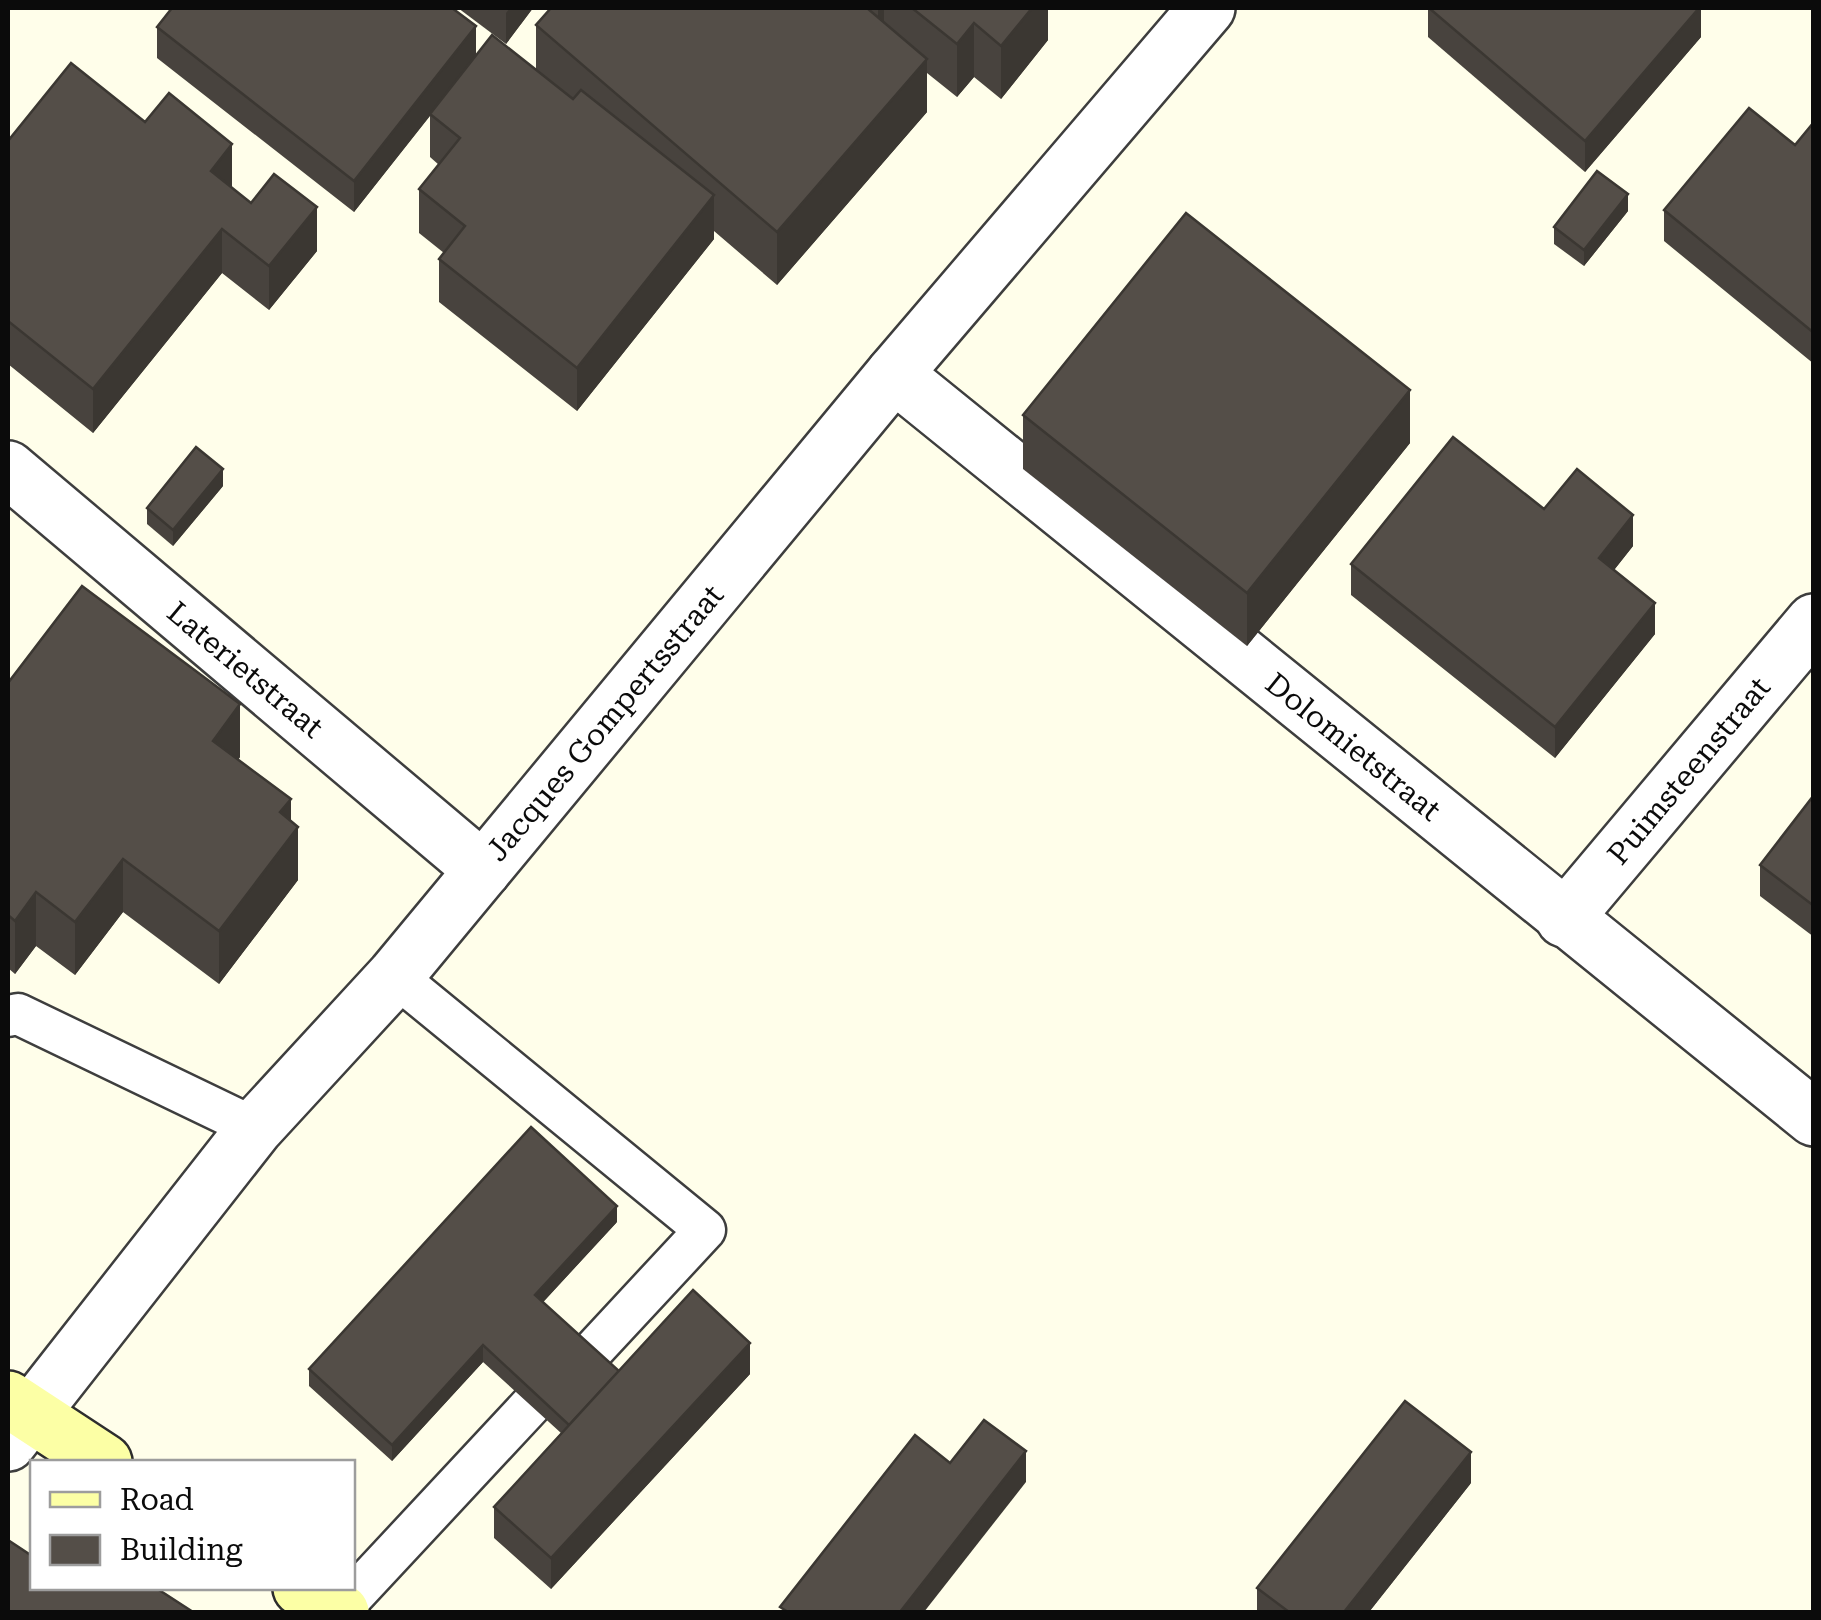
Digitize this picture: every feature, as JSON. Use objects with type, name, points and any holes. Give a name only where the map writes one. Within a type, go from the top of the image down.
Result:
[{"type":"street","name":"Jacques Gompertsstraat","points":[[15,1420],[254,1128],[395,976],[894,374],[1207,8]]},
{"type":"street","name":"Dolomietstraat","points":[[894,374],[1814,1118]]},
{"type":"street","name":"Laterietstraat","points":[[8,469],[483,870]]},
{"type":"street","name":"Puimsteenstraat","points":[[1564,919],[1814,622]]},
{"type":"street","points":[[15,1420],[100,1460]]},
{"type":"street","points":[[305,1590],[340,1612]]},
{"type":"lane","points":[[395,976],[705,1230],[587,1358]]},
{"type":"lane","points":[[8,1016],[18,1014],[254,1128]]},
{"type":"lane","points":[[340,1612],[531,1405]]},
{"type":"building","points":[[172,8],[452,8],[476,26],[354,181],[157,27]]},
{"type":"building","points":[[551,8],[867,8],[927,59],[777,232],[536,25]]},
{"type":"building","points":[[912,8],[1032,8],[1001,46],[974,23],[957,44]]},
{"type":"building","points":[[1429,8],[1699,8],[1585,141]]},
{"type":"building","points":[[492,35],[573,99],[581,90],[714,195],[577,368],[439,259],[465,226],[419,189],[460,138],[430,114]]},
{"type":"building","points":[[71,63],[145,122],[169,93],[232,144],[211,171],[251,203],[274,174],[317,207],[269,266],[222,229],[93,389],[8,321],[8,141]]},
{"type":"building","points":[[1749,108],[1795,145],[1814,122],[1814,333],[1664,210]]},
{"type":"building","points":[[1597,171],[1628,194],[1584,250],[1554,227]]},
{"type":"building","points":[[1186,213],[1410,390],[1247,593],[1023,415]]},
{"type":"building","points":[[1453,437],[1544,509],[1577,469],[1633,515],[1599,558],[1655,603],[1555,727],[1351,564]]},
{"type":"building","points":[[196,447],[223,469],[173,530],[147,508]]},
{"type":"building","points":[[82,586],[240,704],[213,741],[291,799],[280,812],[298,827],[219,931],[123,859],[75,922],[36,892],[15,921],[8,915],[8,683]]},
{"type":"building","points":[[1814,795],[1814,906],[1760,865]]},
{"type":"building","points":[[531,1127],[617,1206],[535,1295],[619,1371],[569,1425],[483,1345],[392,1445],[309,1369]]},
{"type":"building","points":[[693,1290],[750,1343],[551,1558],[494,1507]]},
{"type":"building","points":[[1405,1401],[1471,1452],[1344,1612],[1289,1612],[1257,1588]]},
{"type":"building","points":[[984,1420],[1026,1451],[900,1612],[788,1612],[780,1607],[915,1435],[950,1463]]},
{"type":"building","points":[[8,1540],[30,1555],[30,1590],[159,1590],[193,1612],[8,1612]]}]
